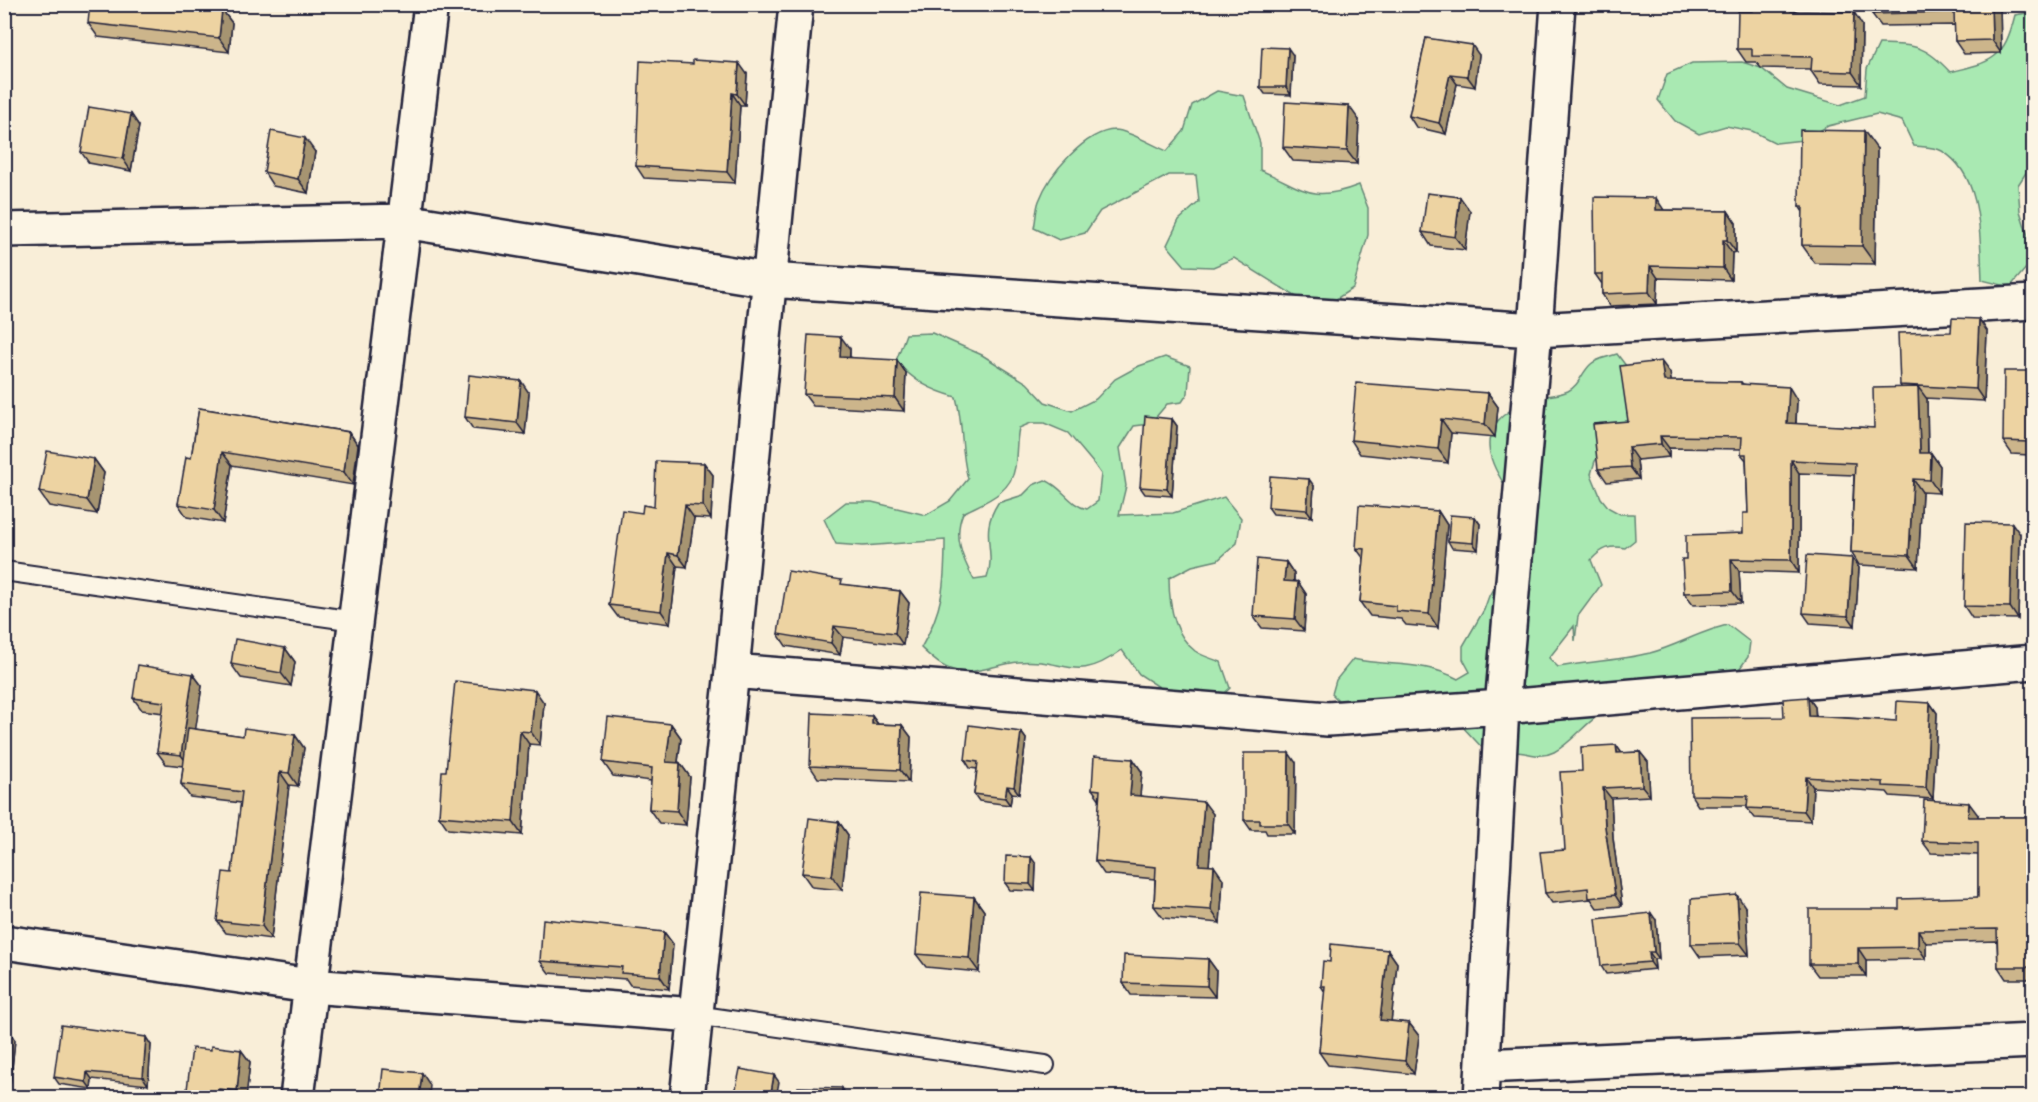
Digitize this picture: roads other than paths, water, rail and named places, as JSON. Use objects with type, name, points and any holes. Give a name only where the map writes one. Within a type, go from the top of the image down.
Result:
[{"type":"street","points":[[297,1098],[431,4]]},
{"type":"street","points":[[687,1098],[732,671],[796,4]]},
{"type":"street","points":[[1558,4],[1535,330],[1502,707],[1482,1082],[2034,1041]]},
{"type":"street","points":[[4,230],[404,221],[769,280],[1535,330],[2034,302]]},
{"type":"street","points":[[732,671],[1328,718],[1502,707],[2034,662]]},
{"type":"street","points":[[4,942],[310,986],[695,1015]]},
{"type":"lane","points":[[4,571],[355,621]]},
{"type":"lane","points":[[695,1015],[1045,1065]]}]
